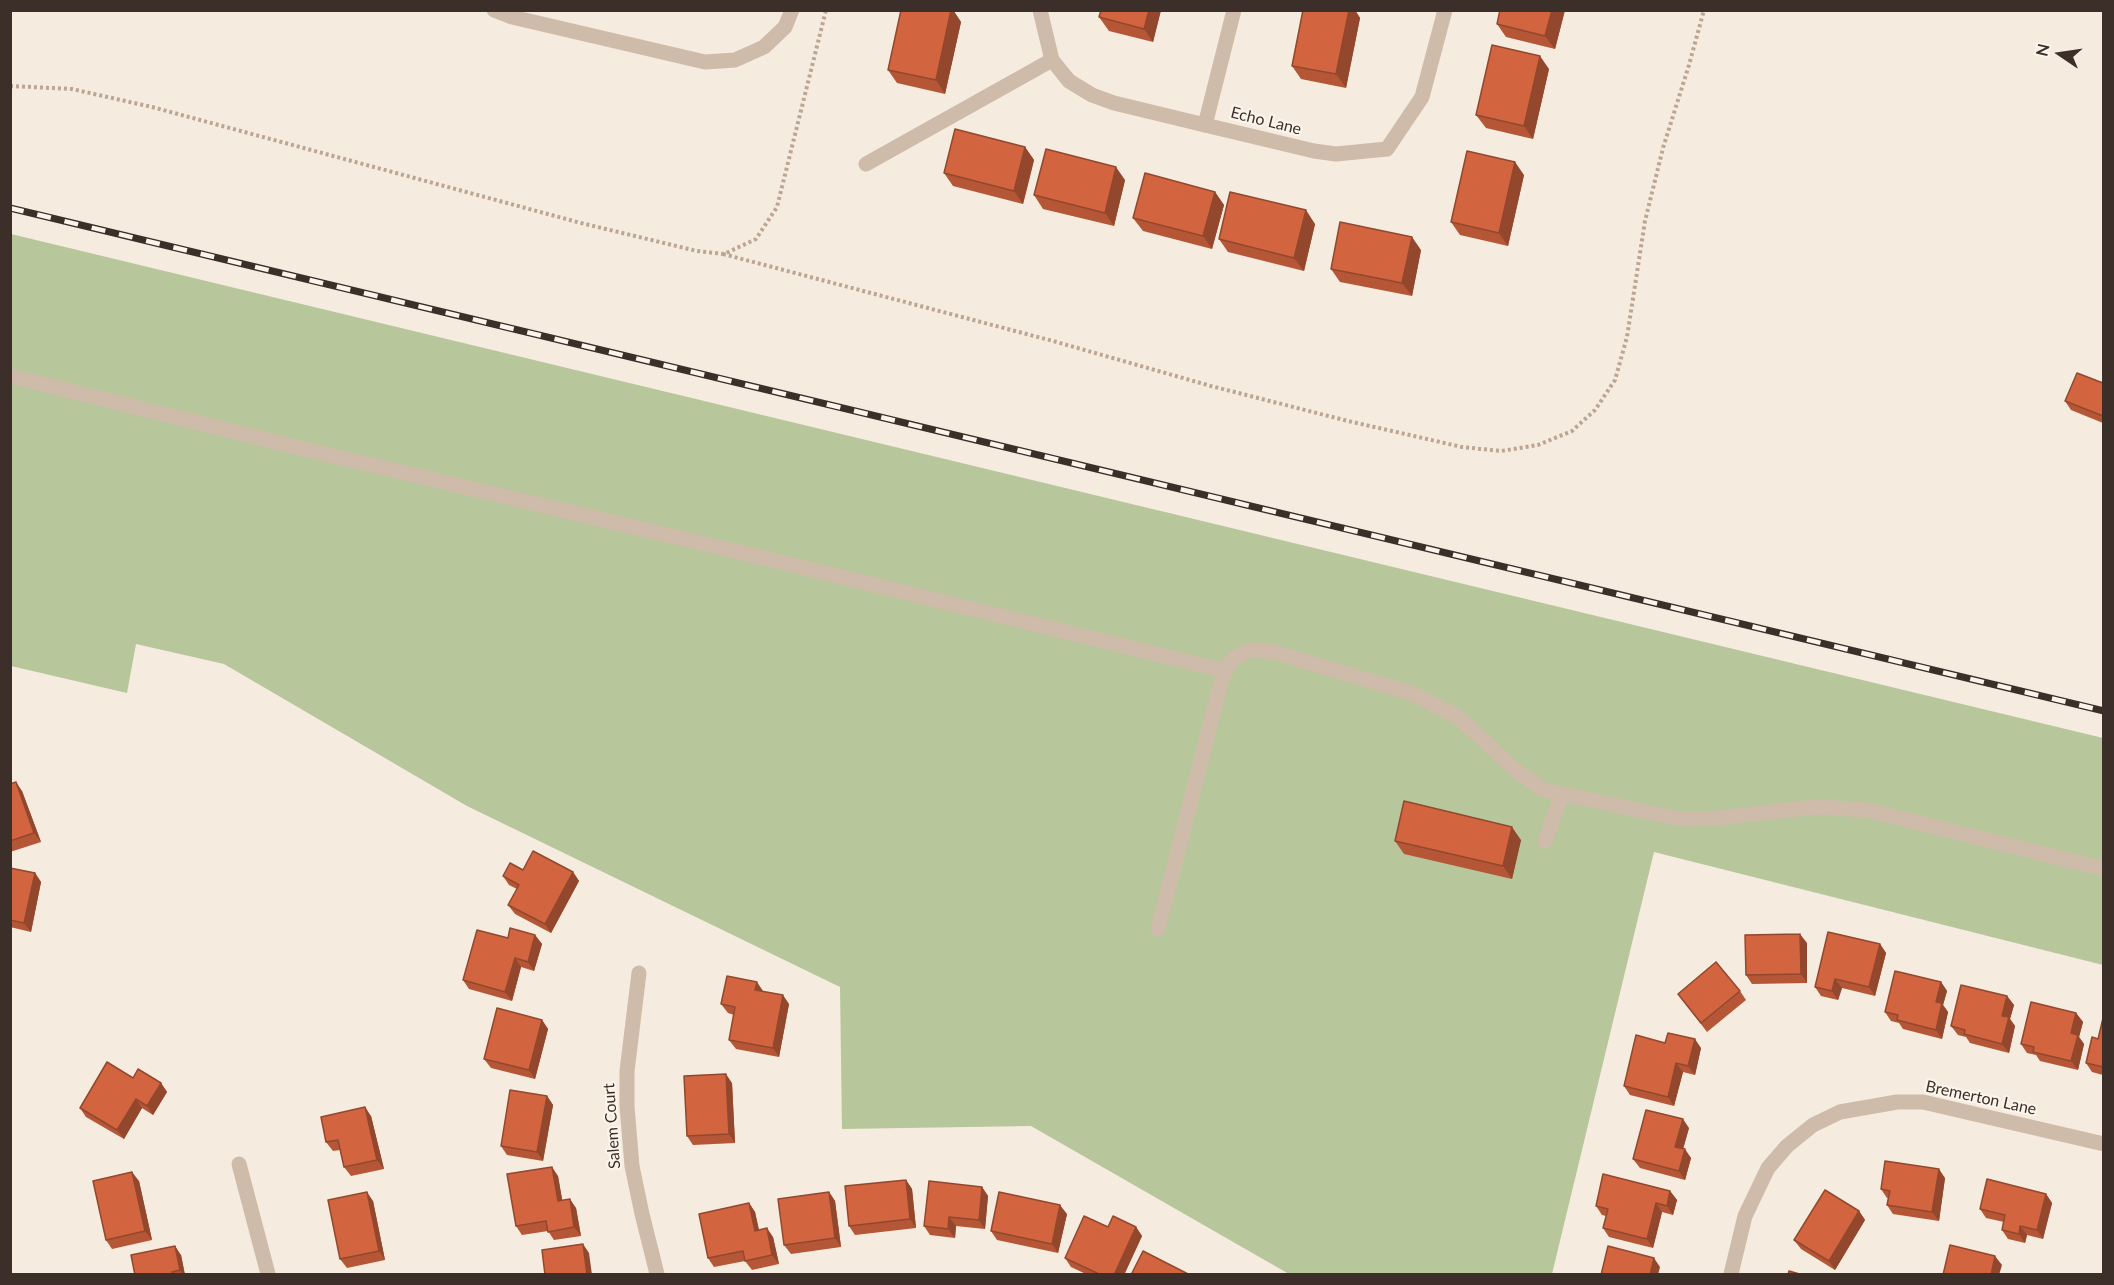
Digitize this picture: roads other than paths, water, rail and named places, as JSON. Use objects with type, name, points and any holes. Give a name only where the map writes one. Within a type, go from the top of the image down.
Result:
[{"type":"street","points":[[494,10],[512,17],[705,62],[735,60],[764,47],[785,27],[792,10]]},
{"type":"street","name":"Echo Lane","points":[[1040,10],[1052,60],[1069,81],[1092,95],[1114,103],[1314,151],[1336,154],[1387,149],[1422,97],[1445,10]]},
{"type":"street","points":[[1205,125],[1234,10]]},
{"type":"street","points":[[866,164],[1052,60]]},
{"type":"street","points":[[10,376],[1226,671]]},
{"type":"street","points":[[1158,929],[1221,682],[1231,660],[1250,650],[1274,652],[1411,693],[1458,717],[1520,774],[1544,790],[1680,819],[1719,818],[1816,807],[1867,810],[2103,869]]},
{"type":"street","points":[[1545,841],[1562,794]]},
{"type":"street","name":"Salem Court","points":[[639,973],[627,1071],[627,1106],[632,1166],[657,1275]]},
{"type":"street","name":"Bremerton Lane","points":[[1731,1275],[1745,1216],[1768,1168],[1787,1146],[1813,1125],[1840,1112],[1898,1102],[1923,1102],[2103,1144]]},
{"type":"street","points":[[239,1164],[268,1275]]},
{"type":"railway","points":[[10,208],[2104,711]]}]
